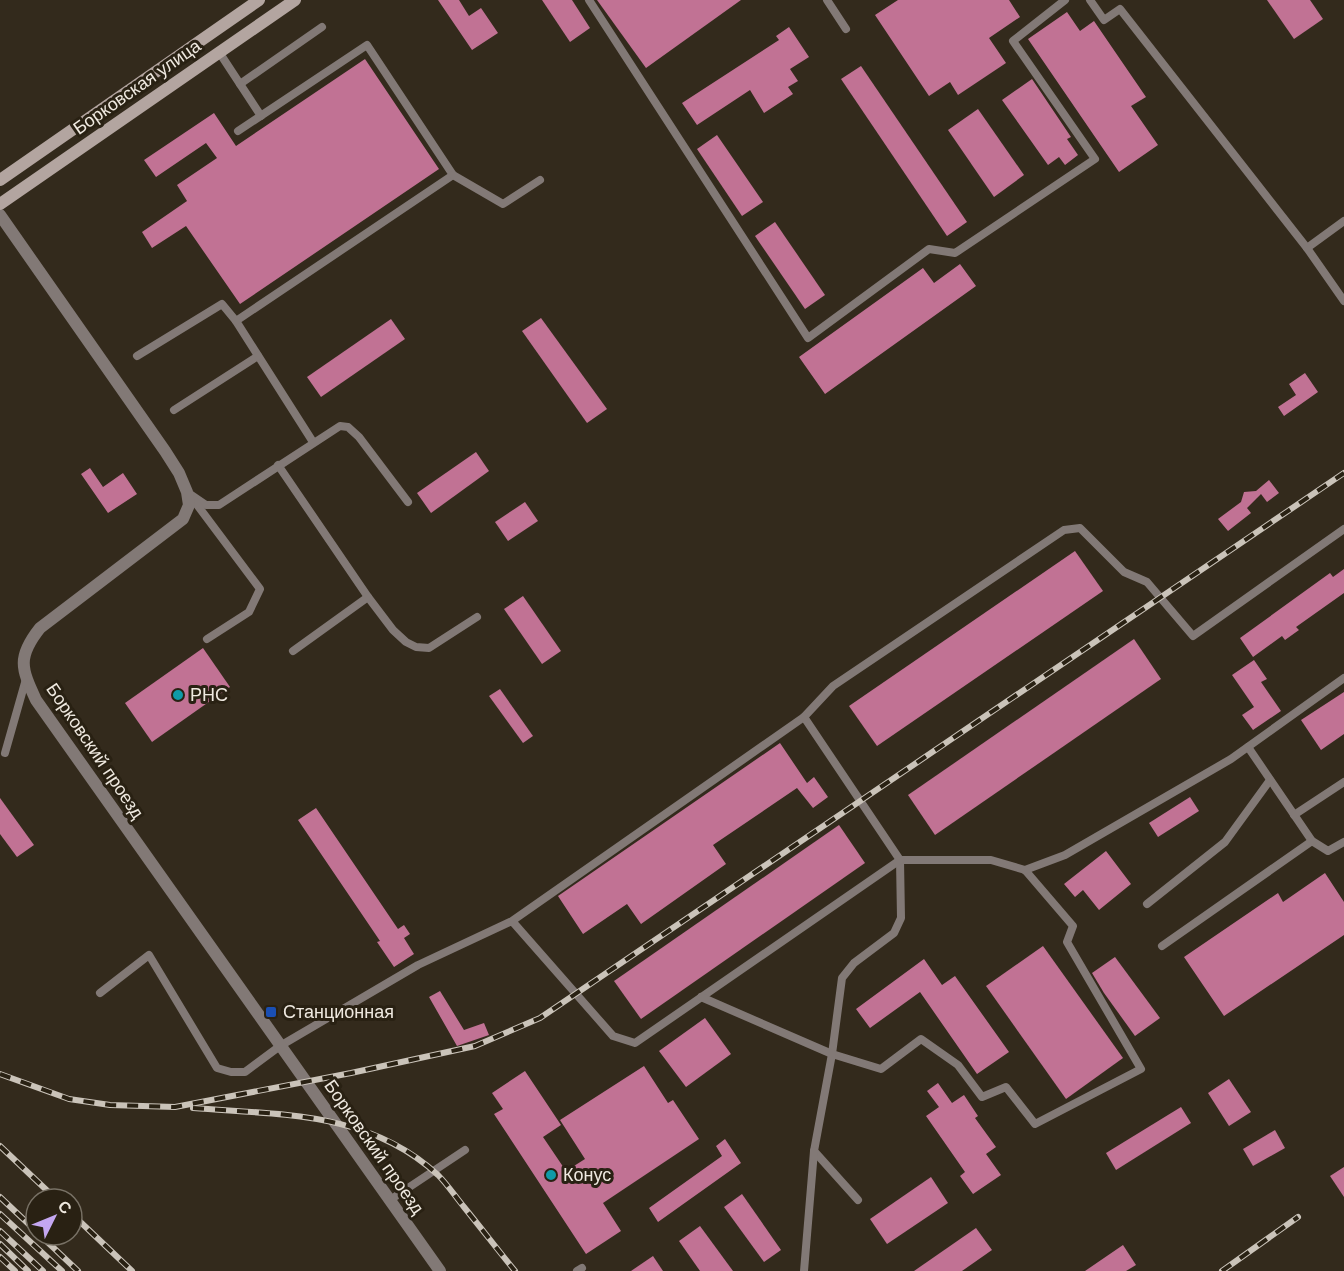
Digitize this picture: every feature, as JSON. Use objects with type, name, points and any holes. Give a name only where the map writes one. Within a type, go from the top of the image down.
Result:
[{"type":"main road","name":"Борковская улица","points":[[0,180],[259,0]]},
{"type":"main road","name":"Борковская улица","points":[[0,204],[295,0]]},
{"type":"street","points":[[0,215],[165,451],[179,473],[187,492]]},
{"type":"street","name":"Борковский проезд","points":[[187,492],[189,505],[183,519],[40,628],[28,643],[23,659],[26,679],[36,700],[440,1271]]},
{"type":"lane","points":[[589,0],[808,338],[929,249],[955,253],[1095,159],[1013,41],[1065,0]]},
{"type":"lane","points":[[827,0],[846,30]]},
{"type":"lane","points":[[1090,0],[1104,20],[1120,9],[1307,248],[1344,301]]},
{"type":"lane","points":[[240,84],[322,27]]},
{"type":"lane","points":[[238,131],[367,45],[453,175],[503,204],[540,180]]},
{"type":"lane","points":[[219,52],[261,116]]},
{"type":"lane","points":[[236,321],[453,175]]},
{"type":"lane","points":[[1307,248],[1344,221]]},
{"type":"lane","points":[[137,356],[222,304],[236,321],[313,441]]},
{"type":"lane","points":[[174,410],[258,356]]},
{"type":"lane","points":[[187,492],[206,505],[219,505],[313,441],[340,426],[353,430],[408,502]]},
{"type":"lane","points":[[278,465],[368,597],[393,630],[406,642],[416,647],[429,648],[477,617]]},
{"type":"lane","points":[[187,492],[260,589],[249,612],[207,639]]},
{"type":"lane","points":[[100,993],[149,955],[217,1068],[231,1072],[245,1072],[280,1046],[418,965],[512,921],[804,717],[833,686],[1064,530],[1080,528],[1124,572],[1147,582],[1193,636],[1344,529]]},
{"type":"lane","points":[[293,651],[368,597]]},
{"type":"lane","points":[[1024,870],[1065,855],[1232,759],[1344,678]]},
{"type":"lane","points":[[4,753],[26,679]]},
{"type":"lane","points":[[804,717],[900,860],[901,918],[894,933],[854,963],[842,978],[832,1054],[814,1151],[804,1271]]},
{"type":"lane","points":[[1248,747],[1312,842],[1328,851],[1344,842]]},
{"type":"lane","points":[[1147,904],[1225,842],[1270,780]]},
{"type":"lane","points":[[1294,815],[1344,782]]},
{"type":"lane","points":[[1162,946],[1312,842]]},
{"type":"lane","points":[[512,921],[613,1036],[635,1043],[701,997],[900,860],[991,860],[1024,870],[1073,926],[1067,942],[1141,1070],[1035,1124],[1006,1087],[982,1097],[958,1065],[921,1039],[881,1069],[832,1054],[701,997]]},
{"type":"lane","points":[[390,1200],[465,1150]]},
{"type":"lane","points":[[814,1151],[858,1200]]},
{"type":"building","points":[[438,0],[459,0],[469,16],[481,8],[498,33],[472,50]]},
{"type":"building","points":[[542,0],[572,0],[590,28],[570,42]]},
{"type":"building","points":[[597,0],[741,0],[646,68]]},
{"type":"building","points":[[898,0],[1009,0],[1020,17],[989,38],[1006,63],[958,95],[950,82],[929,96],[875,15]]},
{"type":"building","points":[[1267,0],[1310,0],[1323,19],[1294,39]]},
{"type":"building","points":[[1067,12],[1080,31],[1094,21],[1146,97],[1131,106],[1158,145],[1119,172],[1028,39]]},
{"type":"building","points":[[789,27],[809,57],[790,69],[798,81],[788,87],[793,94],[764,113],[750,90],[697,125],[682,103],[779,40],[776,36]]},
{"type":"building","points":[[365,59],[439,169],[240,304],[186,226],[152,248],[142,232],[187,201],[177,185],[217,158],[206,143],[156,177],[144,160],[214,113],[236,146]]},
{"type":"building","points":[[861,66],[967,222],[947,236],[841,79]]},
{"type":"building","points":[[1032,79],[1071,137],[1067,139],[1078,155],[1065,165],[1059,157],[1048,165],[1002,100]]},
{"type":"building","points":[[978,109],[1024,175],[994,197],[948,130]]},
{"type":"building","points":[[717,135],[763,202],[742,216],[697,149]]},
{"type":"building","points":[[775,222],[825,295],[805,309],[755,236]]},
{"type":"building","points":[[960,264],[976,286],[825,394],[799,357],[923,268],[934,283]]},
{"type":"building","points":[[541,318],[607,409],[587,423],[522,331]]},
{"type":"building","points":[[391,319],[405,339],[321,397],[307,377]]},
{"type":"building","points":[[1305,373],[1318,392],[1284,416],[1278,407],[1296,395],[1289,384]]},
{"type":"building","points":[[476,452],[489,471],[431,513],[417,493]]},
{"type":"building","points":[[90,468],[103,487],[123,473],[137,494],[108,513],[81,474]]},
{"type":"building","points":[[1269,480],[1279,493],[1267,502],[1261,494],[1247,508],[1251,513],[1228,531],[1218,519],[1241,502],[1244,492],[1256,491]]},
{"type":"building","points":[[525,502],[538,521],[508,541],[495,522]]},
{"type":"building","points":[[1075,551],[1103,591],[877,746],[849,706]]},
{"type":"building","points":[[1344,569],[1344,593],[1296,627],[1299,630],[1285,640],[1282,636],[1253,657],[1240,638],[1330,573],[1333,577]]},
{"type":"building","points":[[523,596],[561,651],[542,664],[504,609]]},
{"type":"building","points":[[1134,639],[1161,679],[935,835],[908,795]]},
{"type":"building","name":"РНС","points":[[203,648],[230,687],[152,742],[125,703]]},
{"type":"building","points":[[1254,660],[1267,679],[1261,682],[1281,711],[1253,730],[1242,715],[1254,707],[1232,675]]},
{"type":"building","points":[[500,689],[533,736],[523,743],[489,696]]},
{"type":"building","points":[[1344,692],[1344,734],[1321,750],[1301,720]]},
{"type":"building","points":[[780,743],[807,783],[814,777],[828,797],[813,808],[797,788],[713,845],[726,864],[641,924],[627,904],[583,934],[558,896]]},
{"type":"building","points":[[1190,797],[1199,811],[1158,837],[1149,823]]},
{"type":"building","points":[[0,798],[34,845],[17,857],[0,834]]},
{"type":"building","points":[[316,808],[398,929],[404,925],[410,934],[404,938],[414,954],[394,967],[377,942],[380,941],[298,820]]},
{"type":"building","points":[[839,825],[865,863],[641,1019],[614,981]]},
{"type":"building","points":[[1106,851],[1131,884],[1099,910],[1083,890],[1075,897],[1064,884]]},
{"type":"building","points":[[1325,873],[1344,902],[1344,935],[1224,1016],[1184,957],[1278,893],[1283,902]]},
{"type":"building","points":[[1043,946],[1123,1058],[1066,1099],[986,986]]},
{"type":"building","points":[[1115,957],[1160,1018],[1135,1036],[1092,973]]},
{"type":"building","points":[[924,959],[942,985],[955,976],[1009,1052],[977,1074],[920,992],[870,1028],[856,1009]]},
{"type":"building","points":[[440,991],[464,1030],[484,1023],[489,1035],[457,1046],[429,997]]},
{"type":"building","points":[[705,1018],[731,1054],[686,1087],[659,1051]]},
{"type":"building","points":[[644,1066],[668,1103],[673,1100],[699,1139],[603,1203],[621,1231],[586,1254],[494,1114],[503,1109],[492,1093],[525,1071],[561,1125],[543,1137],[566,1171],[585,1159],[560,1120]]},
{"type":"building","points":[[1229,1079],[1251,1112],[1229,1126],[1208,1093]]},
{"type":"building","points":[[938,1083],[952,1103],[964,1095],[978,1116],[975,1118],[996,1147],[986,1154],[1001,1175],[973,1194],[960,1176],[965,1172],[926,1116],[939,1107],[927,1091]]},
{"type":"building","points":[[1181,1107],[1191,1123],[1116,1170],[1106,1153]]},
{"type":"building","points":[[1275,1130],[1285,1148],[1253,1166],[1243,1149]]},
{"type":"building","points":[[725,1139],[741,1163],[658,1222],[649,1208],[722,1156],[716,1146]]},
{"type":"building","points":[[1344,1167],[1344,1197],[1330,1176]]},
{"type":"building","points":[[931,1177],[948,1203],[887,1244],[870,1219]]},
{"type":"building","points":[[742,1194],[781,1250],[764,1262],[724,1207]]},
{"type":"building","points":[[700,1226],[733,1271],[700,1271],[679,1241]]},
{"type":"building","points":[[976,1228],[992,1250],[962,1271],[914,1271]]},
{"type":"building","points":[[1123,1245],[1136,1265],[1126,1271],[1085,1271]]},
{"type":"building","points":[[653,1256],[663,1271],[631,1271]]},
{"type":"railway","points":[[0,1074],[69,1099],[110,1105],[175,1107],[475,1046],[540,1018],[1344,473]]},
{"type":"railway","points":[[193,1108],[259,1112],[323,1120],[383,1139],[411,1154],[438,1175],[515,1271]]},
{"type":"railway","points":[[0,1146],[43,1187]]},
{"type":"railway","points":[[0,1197],[24,1220]]},
{"type":"railway","points":[[0,1214],[62,1271]]},
{"type":"railway","points":[[1222,1271],[1298,1217]]},
{"type":"railway","points":[[84,1225],[132,1271]]},
{"type":"railway","points":[[0,1231],[43,1271]]},
{"type":"railway","points":[[0,1244],[28,1271]]},
{"type":"railway","points":[[53,1247],[78,1271]]},
{"type":"railway","points":[[0,1257],[15,1271]]},
{"type":"place","name":"РНС","points":[[178,695]]},
{"type":"place","name":"Станционная","points":[[271,1012]]},
{"type":"place","name":"Конус","points":[[551,1175]]}]
